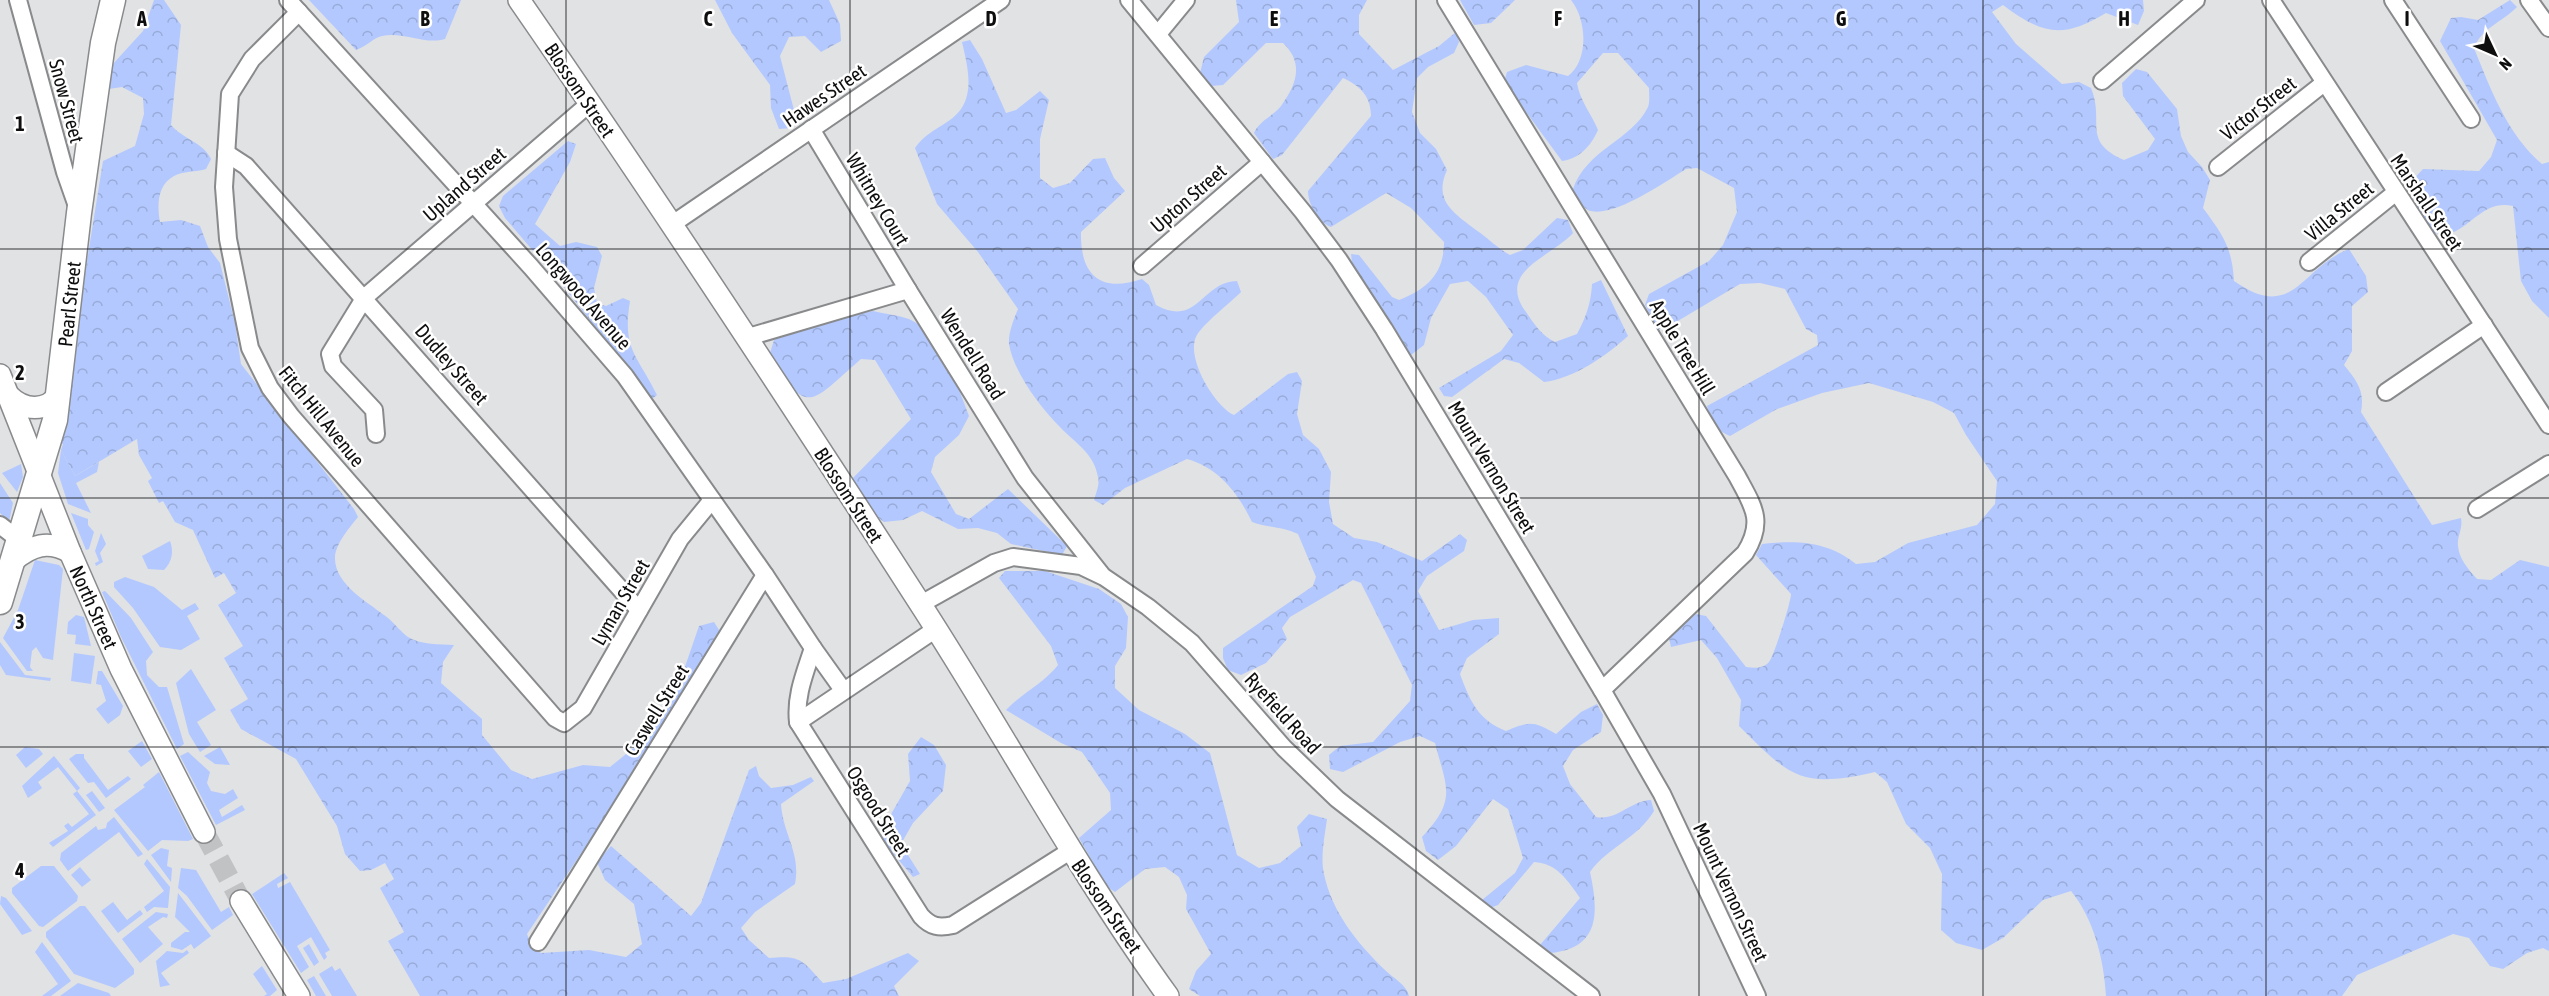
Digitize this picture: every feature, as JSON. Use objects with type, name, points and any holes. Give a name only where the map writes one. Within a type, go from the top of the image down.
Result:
[{"type":"main road","name":"Pearl Street","points":[[0,602],[11,541],[40,476],[56,420],[79,213],[103,43],[112,0]]},
{"type":"street","name":"Snow Street","points":[[18,0],[65,172],[79,213]]},
{"type":"street","name":"Blossom Street","points":[[519,0],[590,103],[921,604],[1070,851],[1168,996]]},
{"type":"street","name":"Hawes Street","points":[[671,225],[1001,0]]},
{"type":"street","name":"Mount Vernon Street","points":[[1129,0],[1339,260],[1384,329],[1602,690],[1662,794],[1757,996]]},
{"type":"street","points":[[1158,34],[1186,0]]},
{"type":"street","name":"Apple Tree Hill","points":[[1446,0],[1737,476],[1755,512],[1755,536],[1745,553],[1602,690]]},
{"type":"street","points":[[2102,81],[2196,0]]},
{"type":"street","name":"Marshall Street","points":[[2271,0],[2395,193],[2549,425]]},
{"type":"street","points":[[2392,0],[2471,119]]},
{"type":"street","points":[[2529,0],[2549,28]]},
{"type":"street","name":"Fitch Hill Avenue","points":[[294,6],[252,59],[230,94],[224,187],[228,239],[250,348],[270,388],[548,709],[564,723]]},
{"type":"street","name":"Longwood Avenue","points":[[294,6],[571,311],[625,376],[843,690]]},
{"type":"street","name":"Victor Street","points":[[2218,167],[2324,83]]},
{"type":"street","name":"Upland Street","points":[[376,434],[374,410],[333,366],[330,354],[365,297],[590,103]]},
{"type":"street","name":"Whitney Court","points":[[812,129],[908,290]]},
{"type":"street","name":"Dudley Street","points":[[226,153],[246,166],[365,297],[639,610]]},
{"type":"street","name":"Upton Street","points":[[1142,266],[1262,162]]},
{"type":"street","name":"Villa Street","points":[[2309,262],[2395,193]]},
{"type":"street","points":[[745,338],[908,290]]},
{"type":"street","name":"Wendell Road","points":[[908,290],[1025,478],[1104,577]]},
{"type":"street","points":[[2386,392],[2484,325]]},
{"type":"street","name":"North Street","points":[[0,375],[70,552],[122,669],[204,832]]},
{"type":"street","points":[[9,396],[21,405],[40,408],[47,407],[59,395]]},
{"type":"street","points":[[2477,510],[2549,464]]},
{"type":"street","name":"Lyman Street","points":[[564,723],[583,708],[680,539],[712,500]]},
{"type":"street","points":[[11,541],[49,544],[70,552]]},
{"type":"street","name":"Ryefield Road","points":[[921,604],[994,563],[1013,557],[1081,566],[1104,577],[1148,607],[1192,643],[1284,748],[1337,798],[1591,996]]},
{"type":"street","name":"Caswell Street","points":[[538,942],[765,575]]},
{"type":"street","points":[[813,648],[800,686],[796,706],[798,722],[936,629]]},
{"type":"street","name":"Osgood Street","points":[[798,722],[921,916],[929,924],[941,927],[952,925],[1070,851]]},
{"type":"street","points":[[241,901],[299,996]]},
{"type":"green space","points":[[154,0],[164,0],[181,25],[171,125],[203,148],[211,159],[206,169],[177,174],[168,180],[161,190],[160,222],[181,220],[200,226],[208,247],[220,263],[235,323],[241,364],[354,509],[358,517],[336,552],[336,567],[340,576],[354,592],[408,637],[424,643],[454,645],[443,662],[441,683],[482,719],[482,735],[511,770],[532,779],[583,765],[610,767],[636,746],[678,687],[699,626],[714,622],[721,633],[621,794],[527,934],[532,947],[541,953],[589,950],[626,957],[642,944],[634,904],[605,880],[597,862],[611,846],[691,916],[701,903],[749,770],[756,766],[759,776],[771,788],[793,785],[811,777],[814,781],[781,804],[796,862],[795,884],[755,912],[741,928],[749,940],[769,958],[788,957],[800,961],[823,983],[846,979],[908,953],[919,961],[894,986],[899,996],[420,996],[388,941],[404,932],[380,888],[394,879],[385,863],[371,870],[360,871],[345,854],[337,826],[296,759],[241,729],[230,710],[248,699],[224,658],[243,646],[218,605],[236,593],[224,573],[215,578],[193,530],[175,522],[163,501],[159,503],[148,481],[152,478],[139,455],[137,439],[75,476],[61,450],[63,444],[58,442],[103,161],[135,146],[144,114],[143,98],[122,87],[109,89],[112,65],[143,31]]},
{"type":"green space","points":[[309,0],[461,0],[445,39],[429,40],[390,35],[379,37],[356,50]]},
{"type":"green space","points":[[715,0],[829,0],[840,24],[841,41],[821,52],[805,36],[789,37],[780,56],[795,114],[792,128],[779,129],[771,108],[770,85],[732,33]]},
{"type":"green space","points":[[1236,0],[1367,0],[1359,15],[1359,34],[1393,70],[1439,46],[1456,32],[1459,42],[1454,53],[1428,67],[1417,78],[1412,112],[1420,133],[1436,149],[1447,170],[1443,181],[1444,198],[1453,212],[1510,255],[1523,250],[1557,218],[1568,220],[1573,233],[1530,266],[1517,286],[1518,298],[1539,329],[1555,342],[1577,334],[1588,310],[1592,284],[1601,280],[1628,336],[1599,359],[1555,380],[1544,382],[1519,363],[1504,359],[1452,397],[1444,396],[1439,388],[1501,351],[1513,335],[1486,297],[1468,281],[1450,284],[1431,318],[1424,345],[1411,355],[1404,348],[1352,262],[1351,254],[1359,255],[1392,297],[1399,300],[1418,291],[1432,279],[1441,263],[1444,242],[1411,208],[1386,193],[1331,227],[1318,217],[1308,191],[1371,116],[1367,97],[1355,84],[1343,78],[1282,155],[1273,159],[1254,133],[1259,125],[1281,106],[1291,90],[1296,66],[1290,51],[1283,43],[1266,43],[1223,85],[1211,86],[1200,73],[1204,57],[1239,22]]},
{"type":"green space","points":[[1460,0],[1515,0],[1491,23],[1474,25]]},
{"type":"green space","points":[[1571,0],[2143,0],[2144,11],[2138,25],[2106,13],[2077,27],[2053,30],[2030,23],[2003,5],[1992,12],[2016,44],[2062,84],[2079,82],[2091,88],[2095,100],[2098,138],[2111,153],[2124,160],[2148,150],[2155,139],[2123,96],[2122,83],[2136,69],[2147,72],[2177,109],[2181,136],[2188,152],[2210,180],[2203,208],[2229,250],[2234,281],[2254,292],[2270,296],[2284,294],[2296,288],[2332,258],[2349,249],[2366,276],[2368,292],[2352,306],[2352,351],[2344,365],[2361,392],[2361,412],[2432,525],[2461,518],[2458,542],[2460,555],[2477,579],[2491,580],[2520,560],[2549,567],[2549,951],[2543,948],[2527,953],[2503,969],[2490,966],[2469,938],[2453,934],[2357,975],[2342,996],[2106,996],[2103,968],[2092,927],[2071,891],[2043,900],[2003,938],[1982,950],[1956,943],[1941,930],[1942,874],[1930,848],[1906,824],[1887,782],[1875,772],[1830,779],[1798,774],[1785,767],[1771,757],[1739,726],[1741,700],[1717,658],[1701,640],[1671,647],[1669,638],[1696,614],[1706,616],[1746,667],[1764,666],[1769,662],[1775,650],[1791,594],[1756,555],[1762,544],[1788,542],[1812,544],[1845,556],[1856,564],[1875,562],[1908,543],[1977,525],[1995,504],[1997,481],[1954,413],[1933,402],[1869,383],[1822,393],[1777,409],[1730,436],[1717,428],[1707,406],[1818,345],[1817,335],[1806,329],[1785,289],[1760,283],[1740,284],[1666,328],[1658,329],[1645,305],[1649,294],[1709,261],[1723,245],[1737,212],[1734,188],[1697,168],[1686,169],[1653,190],[1613,209],[1591,211],[1583,205],[1573,189],[1579,176],[1588,164],[1641,118],[1649,105],[1649,88],[1618,53],[1603,53],[1577,83],[1583,101],[1598,130],[1584,151],[1574,158],[1562,161],[1504,82],[1507,72],[1526,65],[1568,76],[1575,69],[1582,50],[1583,29]]},
{"type":"green space","points":[[2510,0],[2517,7],[2487,30],[2474,48],[2501,110],[2519,139],[2542,164],[2549,162],[2549,318],[2532,301],[2521,281],[2513,206],[2495,206],[2454,232],[2434,233],[2406,187],[2423,169],[2479,171],[2491,157],[2497,140],[2440,41],[2451,18],[2478,20]]},
{"type":"green space","points":[[970,40],[982,59],[1006,113],[1016,110],[1040,91],[1049,100],[1040,139],[1040,178],[1053,188],[1070,183],[1093,159],[1105,158],[1114,178],[1125,191],[1081,232],[1084,260],[1096,277],[1104,282],[1115,284],[1142,279],[1149,285],[1156,305],[1170,311],[1191,308],[1215,288],[1237,281],[1241,292],[1197,335],[1194,344],[1198,367],[1218,402],[1234,415],[1288,374],[1297,372],[1302,381],[1297,414],[1303,435],[1319,449],[1331,472],[1329,502],[1333,524],[1354,538],[1377,542],[1422,561],[1460,534],[1467,540],[1464,551],[1427,576],[1418,591],[1439,630],[1473,620],[1499,618],[1499,634],[1467,658],[1460,674],[1467,693],[1482,715],[1506,731],[1520,725],[1531,724],[1556,734],[1581,712],[1597,704],[1603,715],[1601,732],[1573,750],[1563,766],[1570,784],[1596,817],[1617,814],[1643,801],[1651,800],[1654,811],[1640,829],[1606,855],[1590,872],[1595,901],[1594,915],[1587,936],[1578,944],[1566,950],[1549,953],[1540,945],[1580,898],[1561,874],[1549,866],[1534,862],[1498,905],[1490,908],[1482,900],[1515,873],[1523,858],[1508,809],[1493,799],[1456,846],[1438,860],[1426,851],[1422,837],[1440,813],[1445,803],[1446,793],[1435,743],[1420,736],[1400,742],[1343,772],[1330,769],[1329,755],[1340,746],[1373,742],[1410,701],[1412,685],[1361,583],[1353,580],[1290,617],[1282,628],[1287,639],[1266,663],[1241,675],[1228,670],[1223,658],[1223,648],[1313,586],[1316,577],[1298,534],[1252,522],[1234,492],[1218,475],[1187,459],[1125,488],[1103,505],[1094,500],[1098,480],[1092,461],[1044,410],[1016,366],[1009,340],[1018,309],[978,252],[937,204],[915,148],[925,137],[957,114],[963,106],[967,96],[968,75],[962,42]]},
{"type":"green space","points":[[568,141],[576,144],[570,162],[535,224],[560,246],[576,242],[597,247],[602,256],[594,288],[597,303],[606,306],[623,298],[630,301],[628,331],[630,341],[657,395],[652,399],[563,286],[505,218],[499,206],[503,196]]},
{"type":"green space","points":[[873,311],[909,319],[920,326],[939,348],[959,390],[969,416],[959,435],[935,457],[931,472],[956,514],[969,519],[1008,489],[1067,546],[1062,555],[1011,544],[997,533],[978,528],[958,529],[922,511],[903,520],[884,522],[870,512],[850,481],[911,419],[875,360],[861,359],[831,386],[811,397],[802,396],[793,388],[770,353],[774,340],[794,327]]},
{"type":"green space","points":[[61,450],[75,476],[99,462],[97,472],[76,483],[91,513],[68,504],[58,473]]},
{"type":"green space","points":[[21,464],[23,477],[17,492],[2,473]]},
{"type":"green space","points":[[0,483],[13,503],[9,522],[0,513]]},
{"type":"green space","points":[[71,513],[88,519],[88,525],[94,532],[89,549],[86,550]]},
{"type":"green space","points":[[101,533],[106,544],[100,553],[103,562],[96,566],[95,563],[99,561],[95,551]]},
{"type":"green space","points":[[170,541],[172,556],[167,567],[164,570],[148,569],[142,556]]},
{"type":"green space","points":[[35,560],[59,565],[63,569],[53,660],[43,658],[36,647],[32,651],[30,667],[33,671],[27,671],[3,638],[18,610]]},
{"type":"green space","points":[[1005,571],[1045,571],[1099,589],[1121,604],[1128,617],[1126,648],[1115,666],[1115,688],[1139,710],[1185,734],[1210,753],[1237,855],[1259,868],[1280,863],[1301,846],[1297,827],[1309,814],[1327,819],[1322,860],[1328,888],[1339,914],[1356,938],[1388,973],[1403,985],[1409,996],[1200,996],[1189,989],[1196,971],[1211,954],[1186,909],[1187,895],[1179,877],[1165,867],[1145,869],[1115,892],[1106,886],[1079,838],[1111,810],[1110,793],[1082,752],[1061,743],[1006,710],[1046,678],[1058,665],[1051,646],[999,578]]},
{"type":"green space","points":[[125,577],[154,587],[182,610],[195,603],[199,609],[187,616],[200,639],[181,650],[160,647],[133,608],[114,587],[114,582]]},
{"type":"green space","points":[[105,591],[131,618],[153,652],[146,661],[147,675],[159,687],[167,687],[184,744],[177,749],[121,637],[102,592]]},
{"type":"green space","points":[[76,615],[84,617],[91,646],[75,644],[76,635],[67,634],[68,622]]},
{"type":"green space","points":[[0,642],[25,675],[51,678],[50,681],[6,675],[0,665]]},
{"type":"green space","points":[[74,653],[95,656],[91,684],[71,681]]},
{"type":"green space","points":[[191,669],[216,710],[197,722],[211,745],[200,752],[189,734],[176,683]]},
{"type":"green space","points":[[98,671],[102,671],[123,706],[120,715],[108,724],[96,709],[106,701],[101,685],[96,684]]},
{"type":"green space","points":[[921,737],[934,745],[946,765],[943,791],[913,823],[901,844],[920,874],[913,877],[885,844],[882,830],[910,781],[908,754]]},
{"type":"green space","points":[[142,741],[152,759],[141,767],[128,751]]},
{"type":"green space","points":[[25,747],[39,749],[43,754],[26,768],[16,755]]},
{"type":"green space","points":[[220,747],[230,765],[215,764],[204,756]]},
{"type":"green space","points":[[188,752],[210,772],[207,783],[211,791],[225,794],[233,789],[238,798],[219,810],[222,817],[242,805],[245,810],[216,825],[180,756]]},
{"type":"green space","points":[[76,754],[84,754],[84,758],[108,790],[128,776],[131,779],[106,798],[94,782],[88,783],[69,759]]},
{"type":"green space","points":[[54,756],[80,788],[77,791],[58,767],[38,782],[42,788],[28,798],[22,786]]},
{"type":"green space","points":[[159,772],[193,839],[188,841],[162,840],[148,851],[114,810],[145,787],[143,785]]},
{"type":"green space","points":[[77,791],[96,815],[53,847],[49,843],[68,831],[64,826],[68,823],[72,827],[89,814],[73,794]]},
{"type":"green space","points":[[92,791],[105,808],[99,812],[86,795]]},
{"type":"green space","points":[[114,817],[143,854],[138,857],[119,832],[68,871],[60,860],[61,853],[96,826],[98,830],[106,828],[107,823]]},
{"type":"green space","points":[[161,848],[169,850],[167,866],[172,868],[171,882],[151,855]]},
{"type":"green space","points":[[147,859],[170,887],[168,908],[154,907],[147,912],[144,907],[164,891],[144,864]]},
{"type":"green space","points":[[41,866],[54,866],[78,896],[77,901],[43,927],[39,926],[12,893],[12,888]]},
{"type":"green space","points":[[80,867],[91,880],[82,887],[71,875]]},
{"type":"green space","points":[[181,868],[196,870],[221,912],[229,907],[233,915],[212,930],[187,896],[178,888]]},
{"type":"green space","points":[[284,873],[288,878],[277,884],[278,888],[290,882],[330,950],[325,953],[327,957],[324,960],[311,937],[297,946],[309,967],[301,973],[252,894]]},
{"type":"green space","points":[[178,893],[211,936],[194,949],[191,944],[182,950],[171,947],[171,943],[185,932],[190,932],[175,917]]},
{"type":"green space","points":[[1,896],[6,898],[32,931],[22,935],[0,904]]},
{"type":"green space","points":[[113,902],[127,920],[140,910],[143,914],[118,933],[101,911]]},
{"type":"green space","points":[[80,906],[85,906],[134,969],[134,974],[115,988],[74,974],[46,937],[46,932]]},
{"type":"green space","points":[[156,912],[168,914],[167,918],[163,917],[148,927],[163,944],[140,963],[122,939]]},
{"type":"green space","points":[[42,942],[71,981],[51,996],[42,996],[58,984],[35,952]]},
{"type":"green space","points":[[309,944],[319,962],[314,966],[303,948]]},
{"type":"green space","points":[[187,950],[189,953],[161,973],[170,985],[160,987],[156,961],[167,951],[183,953]]},
{"type":"green space","points":[[262,966],[277,990],[270,996],[264,996],[267,994],[253,974]]},
{"type":"green space","points":[[332,966],[335,971],[340,968],[357,996],[332,996],[319,974]]},
{"type":"green space","points":[[314,976],[326,996],[316,996],[307,980]]},
{"type":"green space","points":[[78,983],[109,993],[111,996],[60,996]]},
{"type":"tunnel","points":[[204,832],[241,901]]}]
